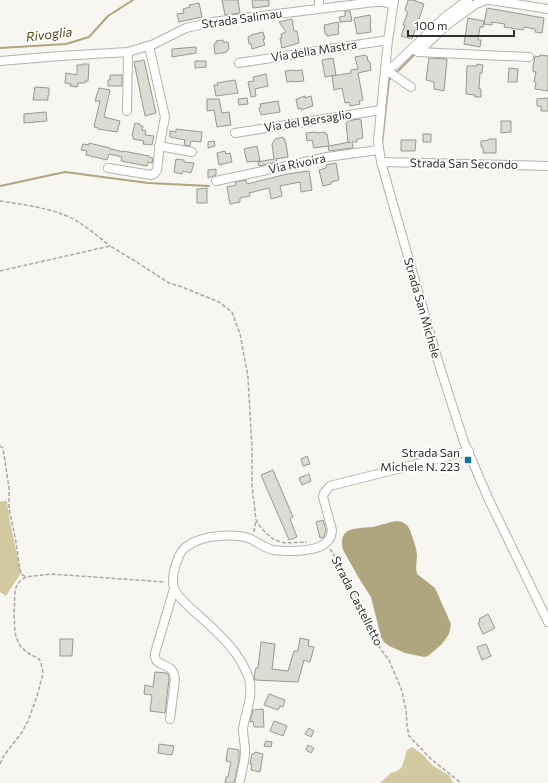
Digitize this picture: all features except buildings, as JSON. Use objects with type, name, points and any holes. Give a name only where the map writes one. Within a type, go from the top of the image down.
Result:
[{"type":"street","points":[[319,0],[319,9]]},
{"type":"street","points":[[415,50],[446,16],[468,0]]},
{"type":"street","points":[[412,87],[391,73],[395,65],[476,4],[486,0]]},
{"type":"street","points":[[490,0],[548,10]]},
{"type":"street","name":"Strada Salimau","points":[[0,61],[128,52],[154,44],[186,28],[212,22],[375,2],[394,2]]},
{"type":"street","name":"Strada San Michele","points":[[394,2],[388,40],[391,73],[381,110],[378,150],[438,361],[464,442],[548,622]]},
{"type":"street","name":"Via della Mastra","points":[[239,63],[388,40]]},
{"type":"street","points":[[108,168],[151,175],[157,170],[159,146],[165,117],[149,46]]},
{"type":"street","points":[[415,50],[529,57]]},
{"type":"street","points":[[127,111],[128,52]]},
{"type":"street","name":"Via del Bersaglio","points":[[235,133],[381,110]]},
{"type":"street","points":[[159,146],[192,152]]},
{"type":"street","name":"Via Rivoira","points":[[216,181],[327,158],[378,150]]},
{"type":"street","name":"Strada San Secondo","points":[[381,162],[548,166]]},
{"type":"street","points":[[326,542],[330,538],[332,530],[323,498],[324,493],[330,486],[469,452]]},
{"type":"street","name":"Strada Castelletto","points":[[170,719],[175,679],[174,673],[171,669],[156,662],[154,658],[174,586],[174,573],[177,561],[183,550],[188,545],[201,539],[229,536],[250,539],[265,547],[282,551],[316,549],[324,545],[326,542]]},
{"type":"street","points":[[174,586],[184,602],[234,650],[249,678],[251,692],[243,731],[245,751],[240,780]]},
{"type":"path","points":[[0,200],[46,209],[75,220],[110,246],[169,284],[182,287],[219,302],[232,312],[240,334],[248,377],[252,449],[252,485],[256,520],[254,532],[250,539]]},
{"type":"path","points":[[0,270],[110,246]]},
{"type":"path","points":[[0,446],[3,448],[9,488],[10,508],[18,564],[21,574],[26,576],[51,574],[174,586]]},
{"type":"path","points":[[256,520],[262,529],[273,539],[278,541],[310,541]]},
{"type":"path","name":"Strada Castelletto","points":[[326,542],[343,569],[368,620],[376,641],[389,660],[402,690],[409,736],[431,759],[461,783]]},
{"type":"path","points":[[0,764],[3,757],[22,732],[28,721],[38,696],[43,673],[39,658],[21,648],[15,633],[15,590],[17,585],[26,576]]},
{"type":"shaded area","points":[[7,501],[21,573],[6,596],[0,592],[0,502]]},
{"type":"shaded area","points":[[397,521],[407,525],[410,530],[416,548],[417,574],[435,588],[451,624],[449,634],[442,644],[428,656],[424,657],[405,653],[389,646],[384,642],[381,637],[371,597],[343,550],[343,537],[349,530],[373,527]]},
{"type":"shaded area","points":[[412,747],[422,754],[432,765],[450,776],[453,783],[380,783],[391,773],[402,767],[407,750]]},
{"type":"waterway","name":"Rivoglia","points":[[0,48],[66,44],[89,37],[108,16],[133,0]]},
{"type":"waterway","points":[[395,74],[414,55]]},
{"type":"waterway","points":[[382,144],[389,80],[392,77]]},
{"type":"waterway","points":[[0,186],[65,172],[148,183],[209,186]]},
{"type":"place","name":"Strada San Michele N. 223","points":[[468,460]]}]
